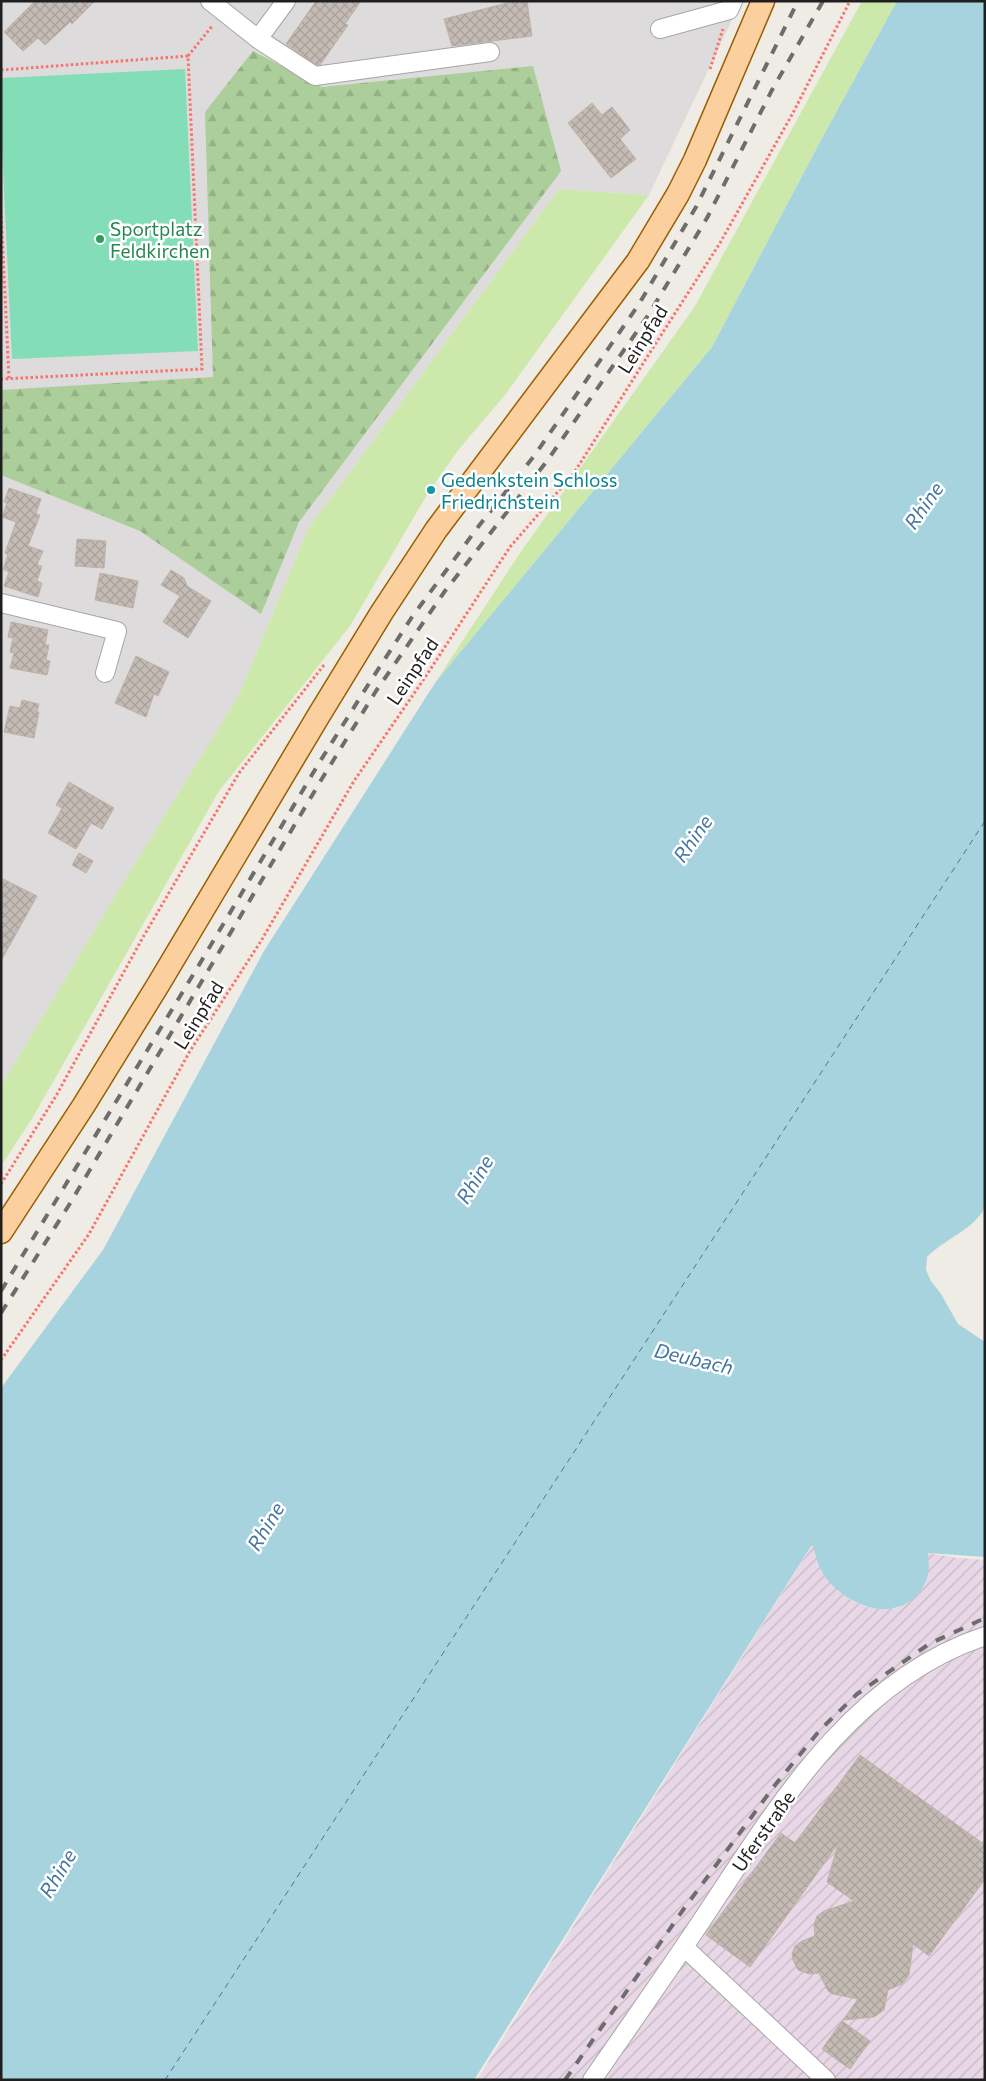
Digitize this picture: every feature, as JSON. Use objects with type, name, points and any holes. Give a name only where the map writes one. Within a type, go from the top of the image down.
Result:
[{"type":"main road","points":[[1,1232],[79,1113],[158,985],[382,612],[436,530],[638,261],[678,194],[695,160],[763,1]]},
{"type":"street","points":[[258,39],[286,1]]},
{"type":"street","points":[[216,6],[258,39],[315,76],[490,52]]},
{"type":"street","points":[[660,29],[731,6]]},
{"type":"street","points":[[1,602],[117,631],[105,673]]},
{"type":"street","name":"Uferstraße","points":[[592,2080],[763,1828],[809,1765],[852,1718],[892,1685],[934,1657],[985,1636]]},
{"type":"street","points":[[684,1947],[826,2080]]},
{"type":"path","name":"Leinpfad","points":[[1,1360],[89,1234],[190,1051],[261,941],[354,781],[426,676],[510,547],[574,473],[720,243],[794,111],[850,1]]},
{"type":"path","points":[[1,379],[202,368],[188,56],[216,6]]},
{"type":"path","points":[[1,70],[188,56]]},
{"type":"path","points":[[1,211],[9,379]]},
{"type":"shaded area","points":[[1,1],[741,1],[649,195],[559,189],[308,529],[239,695],[1,1086]]},
{"type":"shaded area","points":[[812,1545],[851,1600],[866,1607],[883,1609],[898,1608],[927,1577],[929,1567],[927,1553],[985,1560],[985,2080],[477,2080]]},
{"type":"green space","points":[[862,1],[897,1],[712,347],[435,683],[520,553],[695,306]]},
{"type":"green space","points":[[253,51],[322,87],[533,66],[561,171],[299,522],[261,614],[140,531],[1,475],[1,390],[213,377],[205,112]]},
{"type":"green space","name":"Sportplatz Feldkirchen","points":[[185,69],[198,351],[12,359],[1,127],[1,78]]},
{"type":"green space","points":[[559,189],[649,195],[505,395],[459,449],[428,493],[350,626],[219,791],[33,1117],[1,1166],[1,1086],[239,695],[308,529]]},
{"type":"water","points":[[897,1],[985,1],[985,1207],[974,1222],[927,1257],[926,1270],[958,1324],[985,1342],[985,1557],[928,1553],[929,1568],[927,1577],[917,1595],[903,1605],[891,1609],[879,1609],[855,1602],[834,1587],[826,1578],[818,1563],[813,1546],[811,1546],[474,2080],[1,2080],[1,1388],[103,1250],[264,951],[435,683],[712,347]]},
{"type":"building","points":[[35,1],[95,1],[72,24],[70,22],[45,45],[38,38],[23,51],[4,32]]},
{"type":"building","points":[[316,1],[361,1],[345,24],[348,25],[320,65],[317,65],[286,44]]},
{"type":"building","points":[[515,1],[527,1],[532,36],[452,46],[444,19]]},
{"type":"building","points":[[592,103],[602,115],[612,107],[630,130],[620,139],[636,159],[611,178],[568,123]]},
{"type":"building","points":[[9,488],[41,499],[36,514],[40,515],[28,546],[43,551],[37,565],[42,566],[37,581],[42,583],[38,597],[4,586],[9,572],[3,569],[8,555],[5,553],[16,522],[2,517],[7,503],[4,502]]},
{"type":"building","points":[[77,539],[106,541],[104,568],[75,566]]},
{"type":"building","points":[[171,570],[184,578],[187,586],[211,601],[188,638],[163,622],[180,596],[161,585]]},
{"type":"building","points":[[100,573],[138,581],[133,608],[95,600]]},
{"type":"building","points":[[11,622],[48,630],[45,645],[49,645],[46,660],[50,661],[47,675],[10,668],[14,653],[10,652],[13,638],[8,637]]},
{"type":"building","points":[[136,656],[169,672],[158,696],[154,694],[146,717],[115,703]]},
{"type":"building","points":[[22,700],[39,704],[34,738],[4,732],[10,706],[20,708]]},
{"type":"building","points":[[69,782],[114,808],[102,829],[91,823],[76,849],[48,833],[62,808],[56,805]]},
{"type":"building","points":[[79,853],[93,861],[86,873],[72,865]]},
{"type":"building","points":[[1,878],[37,896],[1,961]]},
{"type":"building","points":[[860,1755],[985,1845],[985,1879],[929,1956],[913,1944],[909,1975],[902,1984],[888,1990],[884,2010],[874,2017],[843,2020],[858,1999],[833,1994],[828,1991],[819,1973],[809,1974],[798,1970],[792,1954],[795,1946],[815,1936],[814,1925],[817,1916],[824,1911],[854,1901],[827,1882],[838,1844],[750,1967],[706,1935],[781,1833],[795,1843]]},
{"type":"building","points":[[842,2021],[870,2041],[850,2069],[822,2049]]},
{"type":"ferry route","points":[[165,2080],[985,821]]},
{"type":"railway","points":[[1,1291],[319,763],[368,685],[412,617],[478,527],[534,456],[639,304],[696,207],[798,1]]},
{"type":"railway","points":[[1,1313],[69,1205],[376,691],[445,591],[547,461],[649,314],[707,218],[772,90],[823,1]]},
{"type":"railway","points":[[565,2080],[683,1910],[775,1785],[820,1730],[857,1694],[929,1644],[985,1618]]},
{"type":"place","name":"Sportplatz Feldkirchen","points":[[100,239]]},
{"type":"place","name":"Gedenkstein Schloss Friedrichstein","points":[[431,490]]},
{"type":"water label","name":"Rhine","points":[[923,505]]},
{"type":"water label","name":"Rhine","points":[[692,838]]},
{"type":"water label","name":"Rhine","points":[[474,1179]]},
{"type":"water label","name":"Deubach","points":[[694,1358]]},
{"type":"water label","name":"Rhine","points":[[265,1526]]},
{"type":"water label","name":"Rhine","points":[[57,1873]]}]
